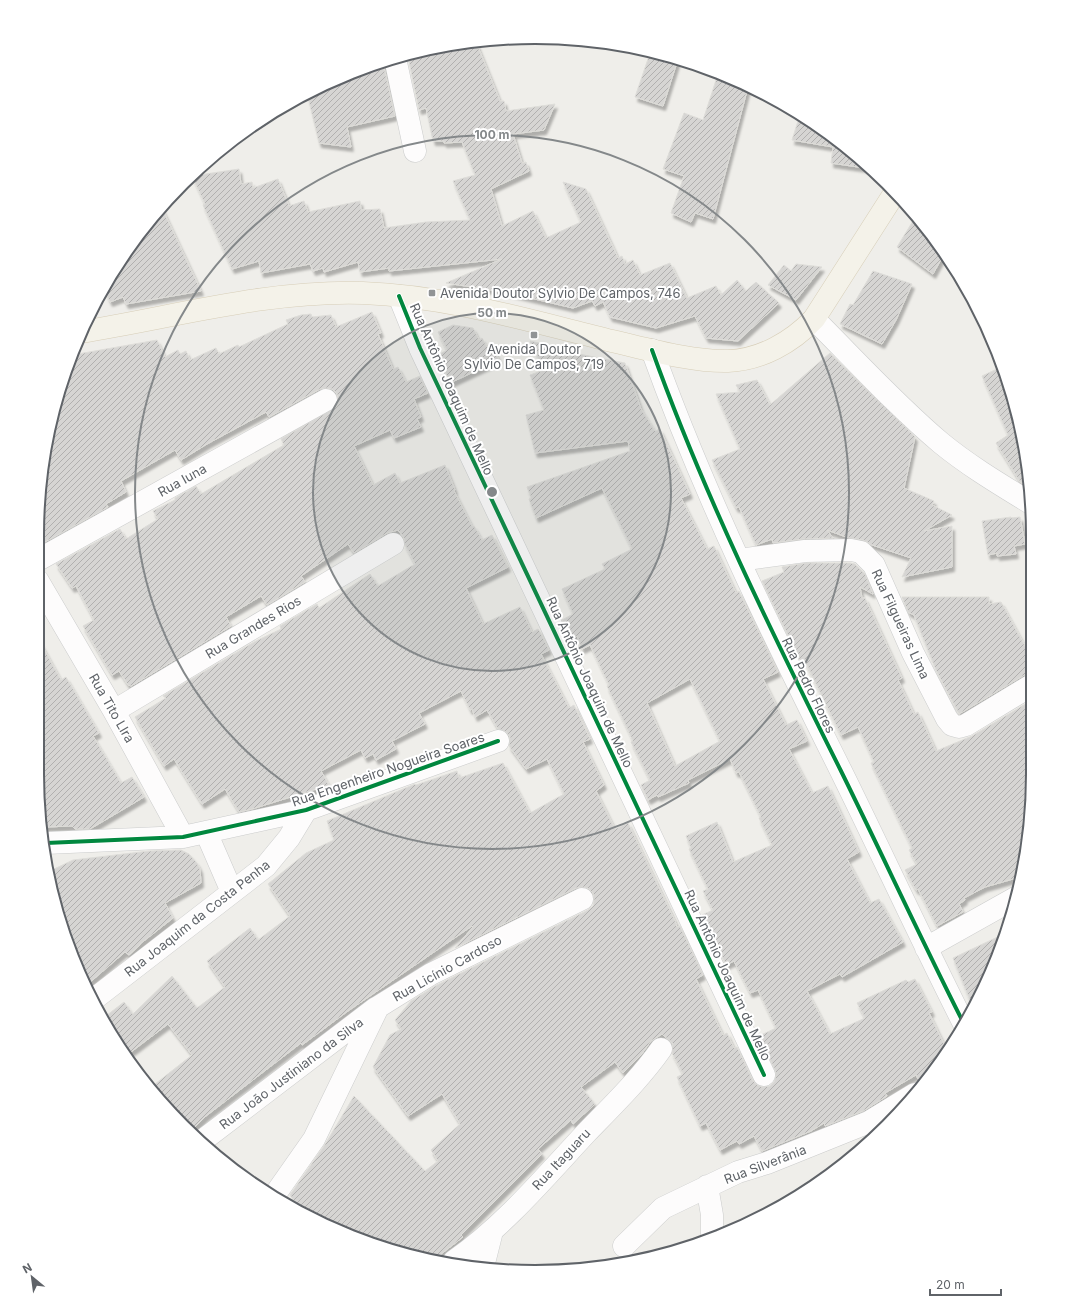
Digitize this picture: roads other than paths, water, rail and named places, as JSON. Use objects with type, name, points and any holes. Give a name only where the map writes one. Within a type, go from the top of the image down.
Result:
[{"type":"main road","points":[[89,331],[244,303],[304,295],[362,293],[448,302],[652,350],[698,358],[728,361],[756,356],[776,348],[800,334],[814,319],[891,198]]},
{"type":"street","points":[[396,64],[415,151]]},
{"type":"street","name":"Rua Antônio Joaquim de Mello","points":[[400,296],[420,348],[764,1075]]},
{"type":"street","points":[[814,319],[859,365],[940,442],[974,467],[1025,499]]},
{"type":"street","name":"Rua Pedro Flores","points":[[652,350],[679,421],[766,620],[961,1018]]},
{"type":"street","name":"Rua Iuna","points":[[44,557],[326,400]]},
{"type":"street","name":"Rua Grandes Rios","points":[[114,711],[393,544]]},
{"type":"street","name":"Rua Filgueiras Lima","points":[[739,560],[805,551],[851,550],[861,552],[874,565],[913,653],[941,708],[952,725],[959,727],[966,725],[1026,689]]},
{"type":"street","name":"Rua Tito LIra","points":[[44,591],[114,711],[183,837]]},
{"type":"street","name":"Rua Engenheiro Nogueira Soares","points":[[49,843],[183,837],[306,810],[498,740]]},
{"type":"street","name":"Rua Joaquim da Costa Penha","points":[[98,996],[266,866],[289,838],[306,810]]},
{"type":"street","points":[[206,832],[232,892]]},
{"type":"street","name":"Rua Licínio Cardoso","points":[[277,1192],[314,1139],[378,1007],[431,974],[582,899]]},
{"type":"street","points":[[926,948],[1009,900]]},
{"type":"street","name":"Rua João Justiniano da Silva","points":[[206,1138],[378,1007]]},
{"type":"street","name":"Rua Itaguaru","points":[[457,1259],[492,1231],[585,1134],[661,1049]]},
{"type":"street","name":"Rua Silverânia","points":[[624,1246],[663,1208],[738,1172],[782,1157],[870,1122],[897,1105]]},
{"type":"street","points":[[707,1186],[712,1215],[712,1232]]},
{"type":"street","points":[[485,1262],[492,1231]]},
{"type":"place","name":"Avenida Doutor Sylvio De Campos, 746","points":[[432,293]]},
{"type":"place","name":"Avenida Doutor Sylvio De Campos, 719","points":[[534,335]]}]
